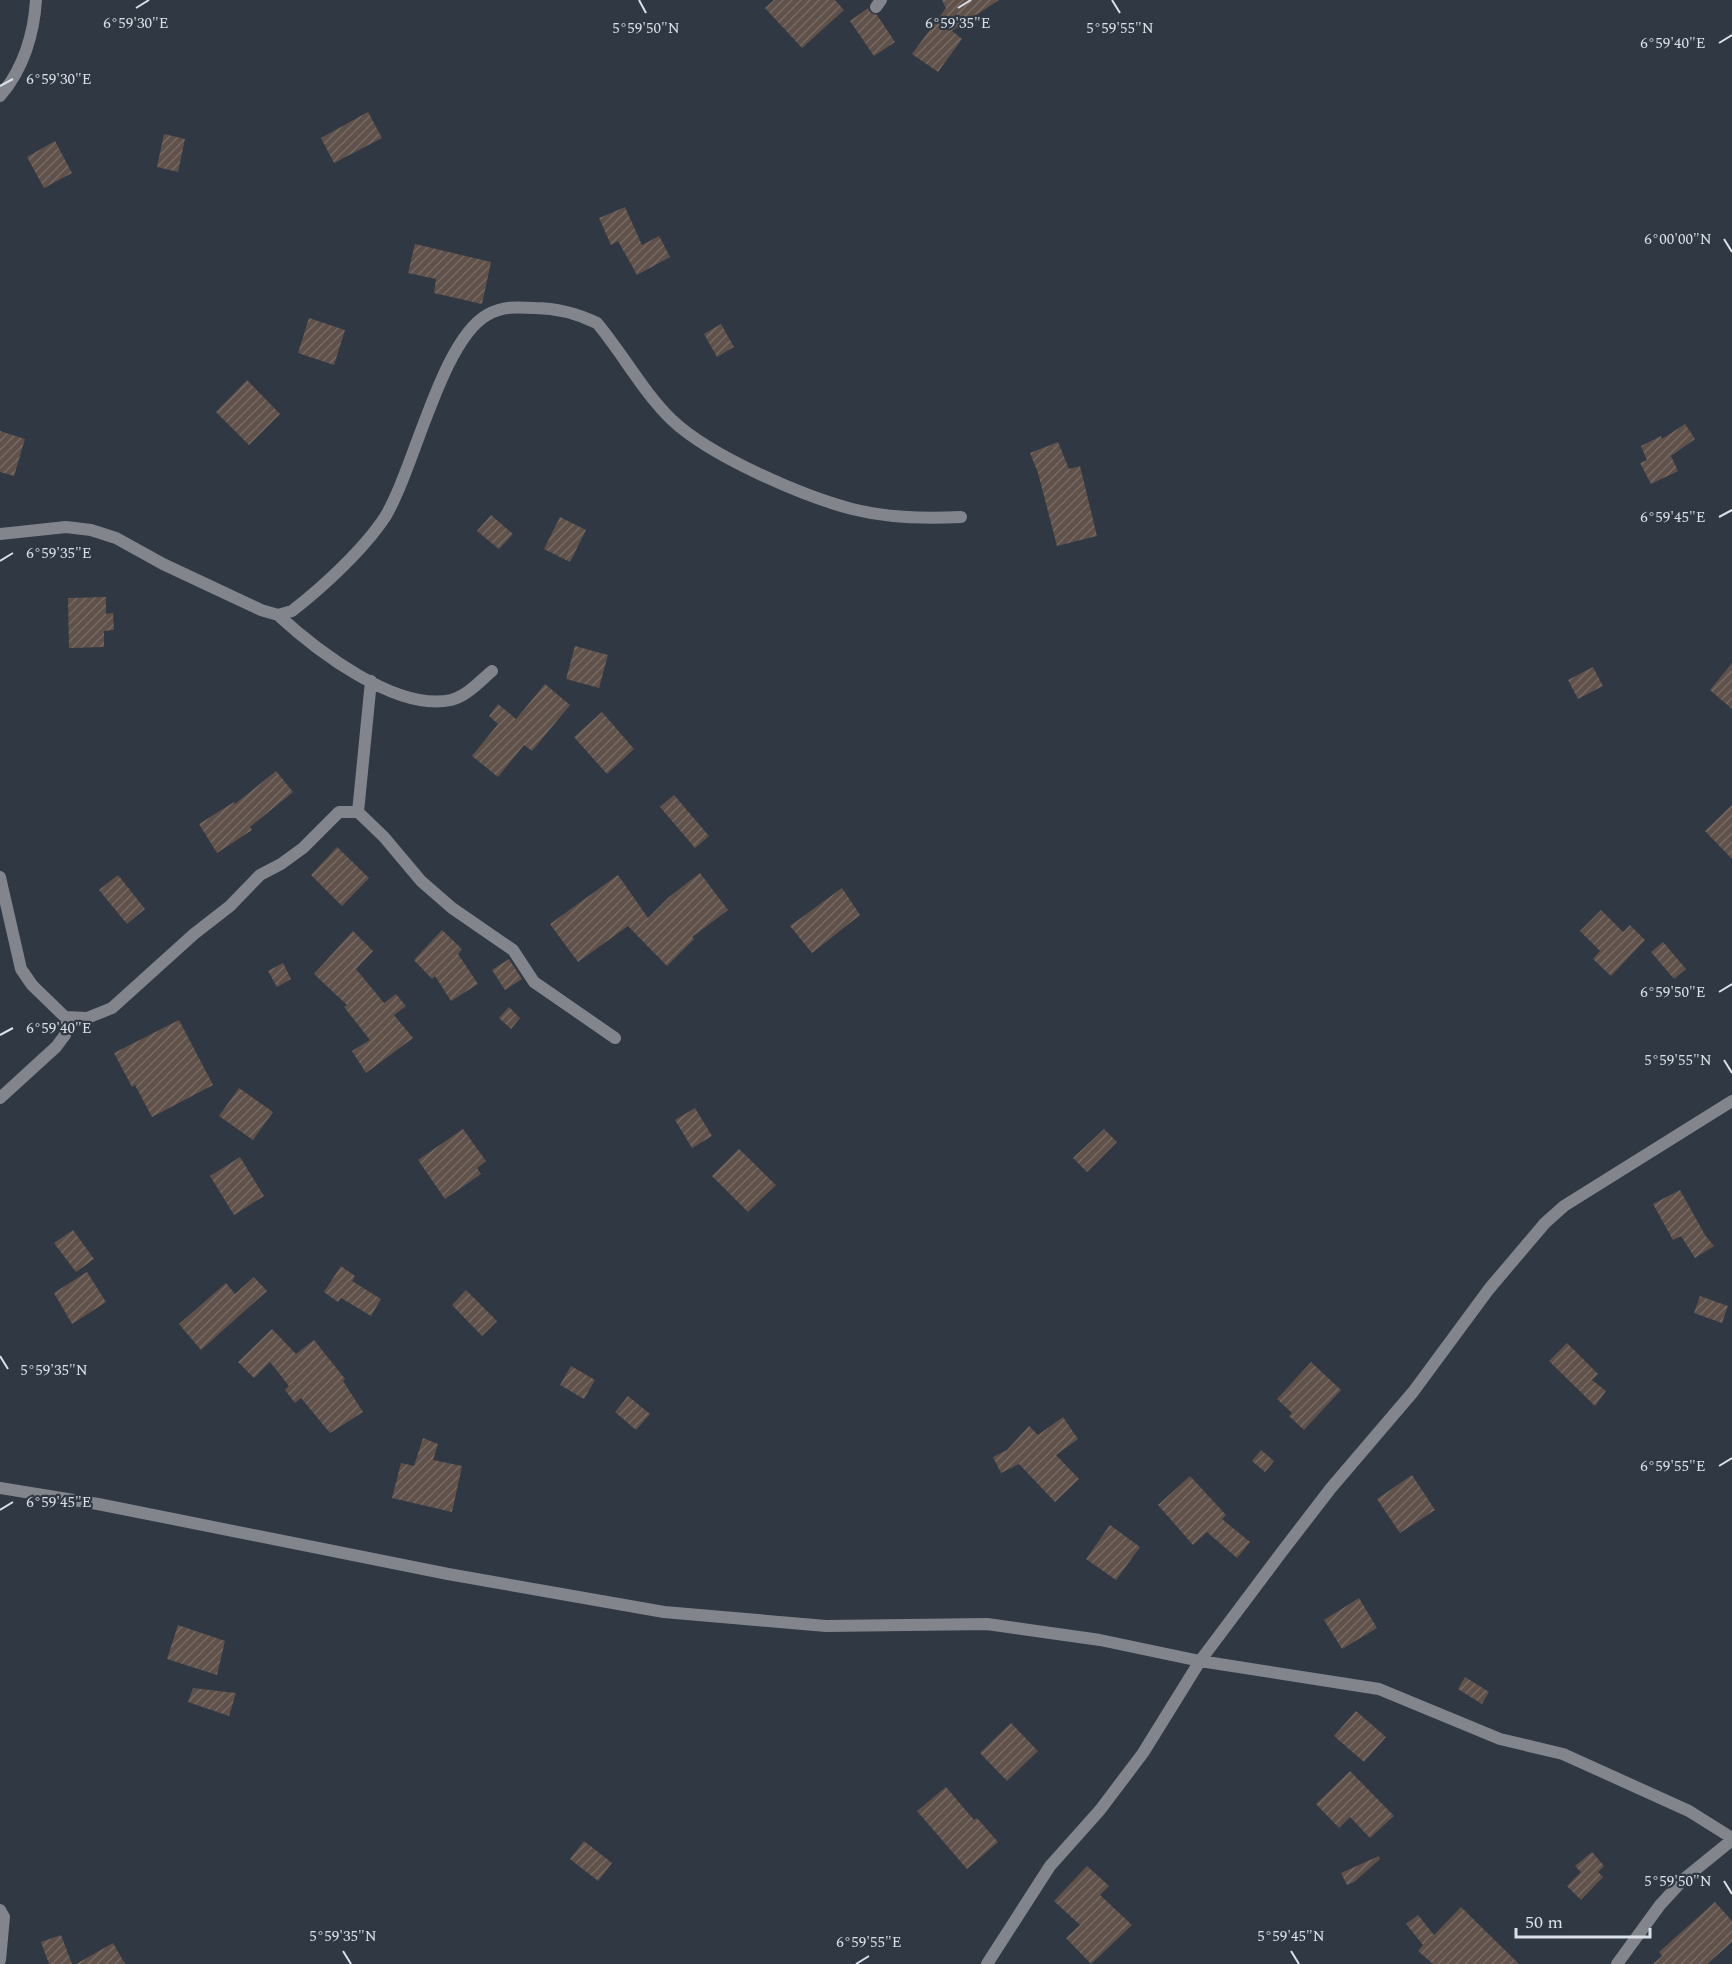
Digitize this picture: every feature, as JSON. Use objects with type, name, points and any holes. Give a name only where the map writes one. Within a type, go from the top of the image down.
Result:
[{"type":"street","points":[[0,96],[25,57],[35,18],[36,0]]},
{"type":"street","points":[[279,615],[292,611],[308,598],[386,515],[430,408],[465,337],[485,316],[506,306],[544,308],[580,315],[597,323],[672,421],[698,440],[751,469],[852,509],[921,519],[961,517]]},
{"type":"street","points":[[0,534],[66,527],[91,530],[116,538],[163,564],[279,615],[305,640],[371,681],[402,695],[423,700],[451,700],[465,693],[492,671]]},
{"type":"street","points":[[358,812],[371,681]]},
{"type":"street","points":[[0,877],[21,969],[32,985],[65,1017],[87,1018],[112,1008],[194,934],[223,913],[260,875],[281,864],[303,848],[339,812],[348,810],[358,812],[384,837],[421,881],[452,908],[513,950],[534,982],[615,1038]]},
{"type":"street","points":[[0,1098],[56,1047],[65,1035],[65,1017]]},
{"type":"street","points":[[987,1964],[1050,1866],[1100,1810],[1143,1753],[1200,1661],[1331,1488],[1413,1392],[1489,1289],[1545,1223],[1564,1206],[1732,1101]]},
{"type":"street","points":[[0,1488],[98,1504],[448,1574],[664,1612],[826,1626],[987,1624],[1379,1689],[1500,1738],[1563,1754],[1689,1811],[1732,1839],[1684,1879],[1660,1905],[1617,1964]]},
{"type":"street","points":[[0,1910],[4,1917],[0,1960]]},
{"type":"building","points":[[774,0],[835,0],[844,10],[802,48],[765,8]]},
{"type":"building","points":[[942,0],[999,0],[952,31],[962,39],[938,72],[912,54],[946,8]]},
{"type":"building","points":[[868,8],[871,13],[877,15],[895,42],[874,56],[850,21]]},
{"type":"building","points":[[368,112],[382,138],[334,163],[321,138]]},
{"type":"building","points":[[164,134],[185,139],[178,172],[157,167]]},
{"type":"building","points":[[55,141],[72,173],[44,188],[27,157]]},
{"type":"building","points":[[625,207],[642,245],[659,236],[670,257],[637,275],[618,241],[611,245],[599,218]]},
{"type":"building","points":[[415,244],[491,262],[482,304],[434,293],[436,279],[408,273]]},
{"type":"building","points":[[309,318],[345,330],[334,365],[298,353]]},
{"type":"building","points":[[721,324],[734,347],[717,357],[704,334]]},
{"type":"building","points":[[247,380],[280,414],[249,445],[216,412]]},
{"type":"building","points":[[1685,424],[1695,439],[1671,456],[1678,471],[1651,484],[1640,463],[1647,460],[1641,446],[1661,436],[1662,439]]},
{"type":"building","points":[[0,431],[25,439],[14,476],[0,472]]},
{"type":"building","points":[[1058,442],[1069,469],[1080,466],[1097,536],[1057,546],[1038,473],[1030,453]]},
{"type":"building","points":[[491,515],[513,534],[499,549],[477,531]]},
{"type":"building","points":[[560,517],[586,530],[570,562],[544,549]]},
{"type":"building","points":[[106,597],[106,614],[113,613],[114,630],[104,631],[104,647],[69,648],[68,598]]},
{"type":"building","points":[[575,646],[608,655],[599,688],[566,679]]},
{"type":"building","points":[[1732,663],[1732,709],[1710,690]]},
{"type":"building","points":[[1593,667],[1603,686],[1578,699],[1568,680]]},
{"type":"building","points":[[545,684],[570,705],[532,751],[524,745],[498,777],[472,756],[498,724],[489,716],[498,704],[516,719]]},
{"type":"building","points":[[602,712],[634,749],[607,774],[574,737]]},
{"type":"building","points":[[276,771],[293,792],[250,827],[252,830],[217,853],[199,824],[234,802],[235,804]]},
{"type":"building","points":[[674,795],[709,836],[695,848],[660,807]]},
{"type":"building","points":[[1732,805],[1732,859],[1705,831]]},
{"type":"building","points":[[337,847],[369,878],[342,906],[311,875]]},
{"type":"building","points":[[700,873],[728,910],[692,937],[694,939],[667,966],[628,926],[578,962],[550,924],[618,875],[648,918],[669,897]]},
{"type":"building","points":[[118,875],[145,909],[127,924],[99,890]]},
{"type":"building","points":[[842,888],[860,915],[812,953],[790,926]]},
{"type":"building","points":[[1601,910],[1623,932],[1630,925],[1645,940],[1611,976],[1593,959],[1600,951],[1580,931]]},
{"type":"building","points":[[442,930],[462,949],[458,954],[478,984],[451,1001],[435,976],[432,979],[414,960]]},
{"type":"building","points":[[353,931],[373,951],[356,969],[384,1003],[396,994],[406,1006],[394,1015],[413,1038],[366,1073],[352,1051],[370,1040],[344,1007],[347,1005],[314,974]]},
{"type":"building","points":[[1663,942],[1686,969],[1674,979],[1651,952]]},
{"type":"building","points":[[509,959],[522,979],[505,990],[492,970]]},
{"type":"building","points":[[283,963],[291,979],[277,987],[268,971]]},
{"type":"building","points":[[509,1007],[520,1018],[511,1029],[499,1018]]},
{"type":"building","points":[[179,1020],[213,1085],[152,1117],[135,1085],[132,1087],[114,1053]]},
{"type":"building","points":[[239,1088],[273,1112],[253,1140],[219,1116]]},
{"type":"building","points":[[695,1108],[712,1136],[692,1148],[675,1120]]},
{"type":"building","points":[[463,1129],[486,1161],[477,1168],[481,1174],[445,1199],[418,1160]]},
{"type":"building","points":[[1104,1129],[1117,1142],[1087,1172],[1073,1158]]},
{"type":"building","points":[[739,1149],[776,1185],[748,1212],[712,1176]]},
{"type":"building","points":[[240,1157],[264,1196],[234,1215],[210,1176]]},
{"type":"building","points":[[1680,1190],[1705,1235],[1714,1246],[1695,1258],[1681,1236],[1673,1240],[1653,1204]]},
{"type":"building","points":[[73,1230],[94,1259],[76,1272],[54,1243]]},
{"type":"building","points":[[341,1266],[355,1276],[352,1281],[381,1299],[371,1316],[341,1298],[338,1302],[324,1292]]},
{"type":"building","points":[[87,1272],[106,1302],[72,1324],[54,1293]]},
{"type":"building","points":[[254,1277],[267,1291],[201,1350],[179,1324],[226,1283],[235,1294]]},
{"type":"building","points":[[466,1290],[497,1321],[482,1336],[452,1305]]},
{"type":"building","points":[[1700,1296],[1728,1306],[1722,1323],[1694,1313]]},
{"type":"building","points":[[272,1329],[296,1354],[314,1340],[345,1379],[343,1381],[363,1412],[330,1433],[301,1398],[295,1403],[285,1390],[289,1386],[270,1362],[254,1378],[238,1362]]},
{"type":"building","points":[[1567,1343],[1598,1374],[1592,1380],[1606,1391],[1595,1406],[1549,1361]]},
{"type":"building","points":[[1311,1362],[1341,1390],[1304,1430],[1289,1416],[1292,1413],[1277,1399]]},
{"type":"building","points":[[571,1366],[595,1380],[584,1399],[560,1385]]},
{"type":"building","points":[[628,1396],[650,1414],[636,1430],[615,1412]]},
{"type":"building","points":[[1063,1417],[1078,1439],[1056,1455],[1079,1479],[1055,1502],[1019,1464],[1001,1473],[993,1457],[1007,1450],[1029,1426],[1038,1435]]},
{"type":"building","points":[[423,1438],[438,1444],[433,1460],[462,1466],[452,1512],[392,1498],[401,1463],[414,1466]]},
{"type":"building","points":[[1261,1450],[1274,1461],[1265,1472],[1252,1461]]},
{"type":"building","points":[[1412,1475],[1435,1510],[1400,1533],[1377,1499]]},
{"type":"building","points":[[1190,1476],[1226,1515],[1222,1519],[1250,1542],[1237,1558],[1207,1532],[1193,1545],[1158,1505]]},
{"type":"building","points":[[1110,1525],[1140,1547],[1116,1580],[1086,1559]]},
{"type":"building","points":[[1359,1598],[1377,1628],[1342,1649],[1324,1620]]},
{"type":"building","points":[[178,1625],[225,1641],[217,1675],[167,1659]]},
{"type":"building","points":[[1465,1677],[1489,1692],[1482,1704],[1458,1689]]},
{"type":"building","points":[[193,1688],[236,1693],[229,1716],[188,1702]]},
{"type":"building","points":[[1356,1711],[1386,1737],[1364,1762],[1334,1736]]},
{"type":"building","points":[[1011,1723],[1038,1751],[1007,1781],[980,1753]]},
{"type":"building","points":[[1350,1771],[1394,1816],[1370,1838],[1350,1817],[1339,1828],[1316,1804]]},
{"type":"building","points":[[946,1787],[974,1820],[977,1818],[998,1842],[967,1869],[917,1811]]},
{"type":"building","points":[[584,1841],[612,1863],[598,1881],[570,1859]]},
{"type":"building","points":[[1592,1852],[1604,1866],[1598,1872],[1603,1877],[1581,1900],[1567,1886],[1581,1872],[1575,1866]]},
{"type":"building","points":[[1379,1856],[1380,1859],[1354,1882],[1347,1885],[1341,1873]]},
{"type":"building","points":[[1087,1866],[1109,1886],[1100,1895],[1132,1925],[1091,1964],[1066,1938],[1080,1925],[1054,1901]]},
{"type":"building","points":[[1715,1902],[1732,1921],[1732,1942],[1707,1964],[1653,1964],[1662,1956],[1659,1952]]},
{"type":"building","points":[[1461,1907],[1519,1964],[1433,1964],[1418,1951],[1423,1945],[1406,1924],[1418,1915],[1434,1935]]},
{"type":"building","points":[[61,1935],[72,1964],[49,1964],[41,1942]]},
{"type":"building","points":[[113,1943],[125,1964],[76,1964]]}]
